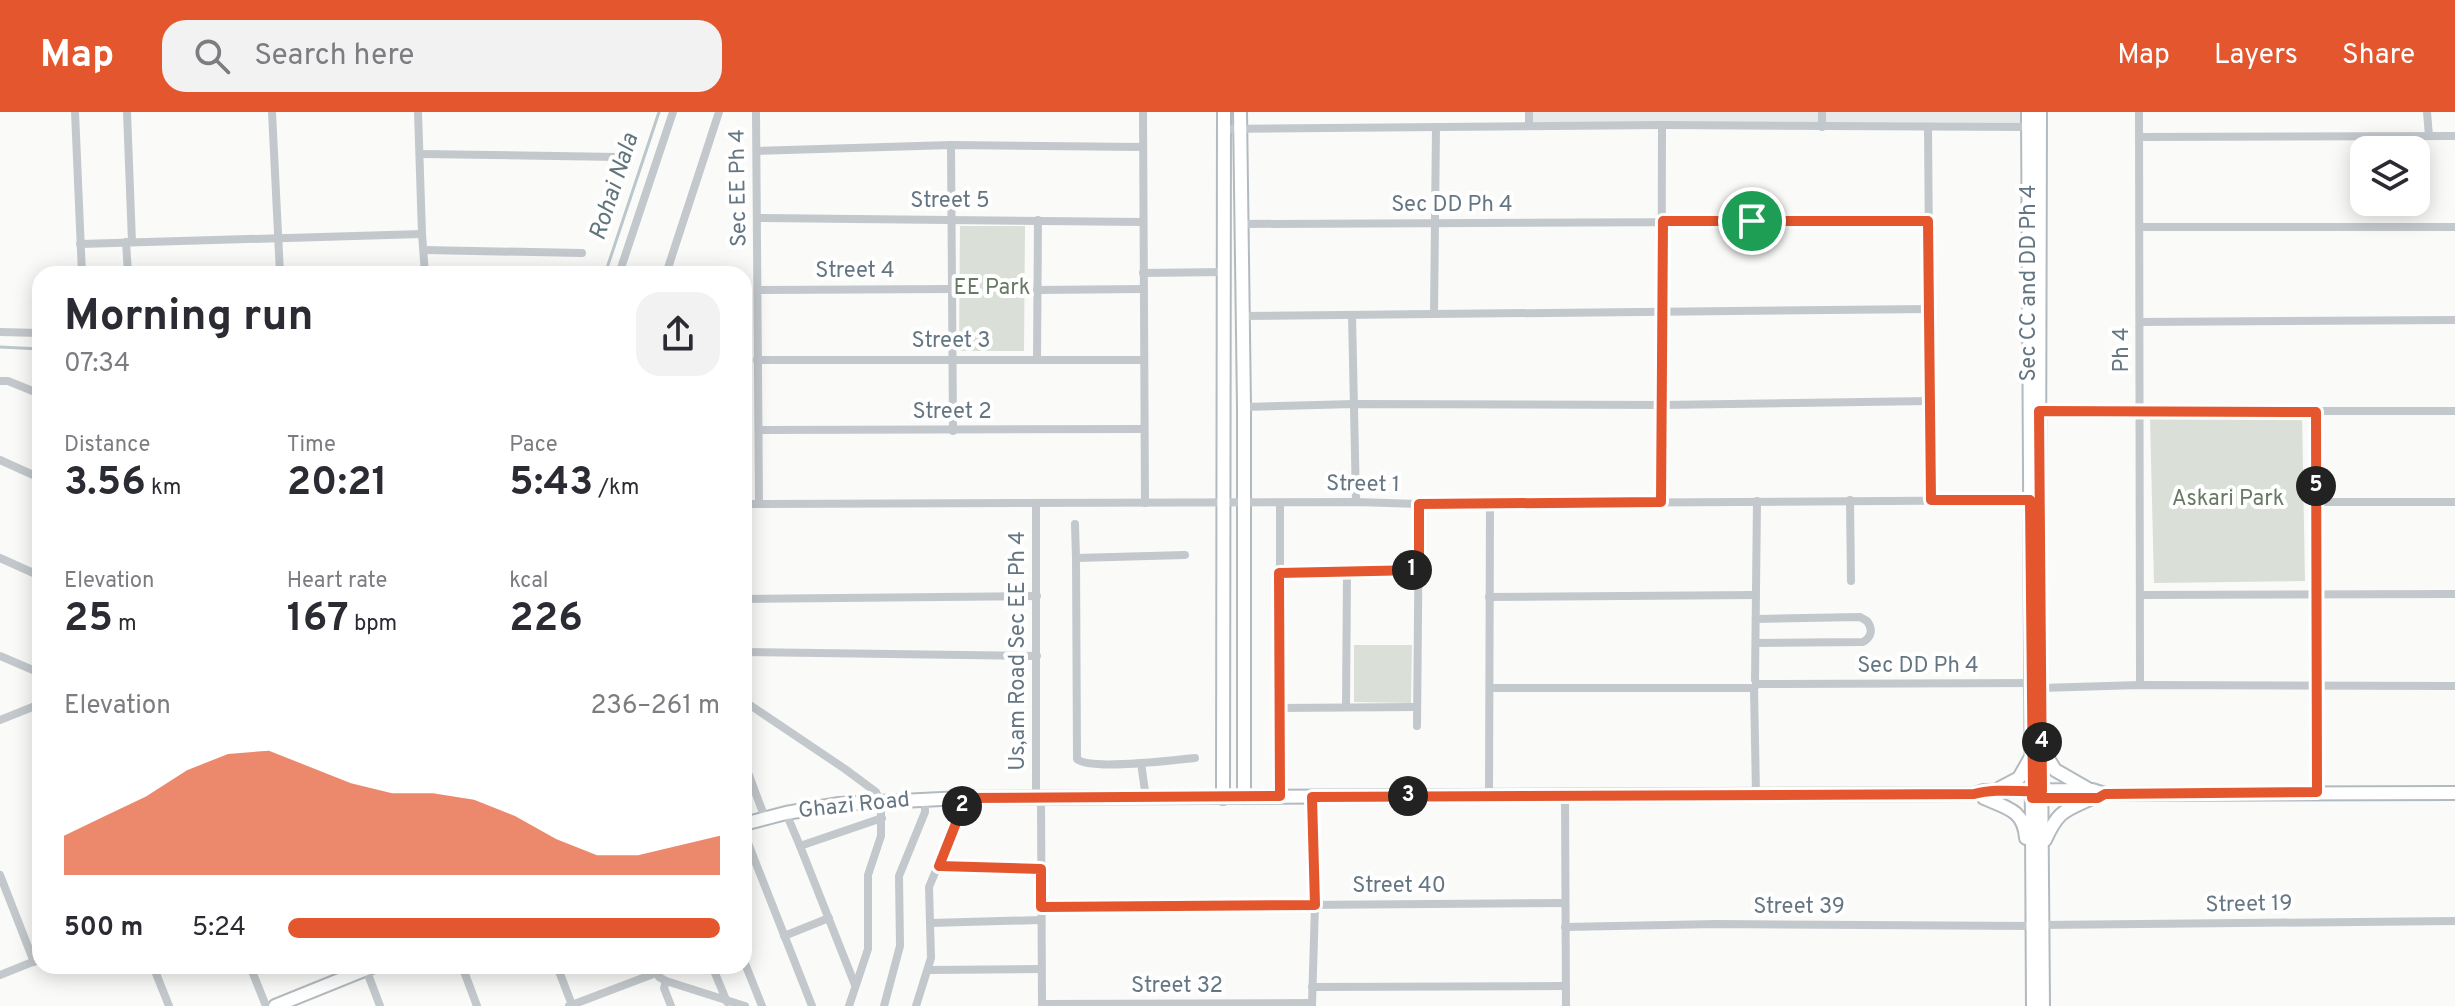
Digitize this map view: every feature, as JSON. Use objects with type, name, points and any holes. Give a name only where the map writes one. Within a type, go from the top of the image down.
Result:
[{"type":"main road","points":[[1223,798],[1224,112]]},
{"type":"main road","points":[[1240,112],[1244,797]]},
{"type":"main road","name":"Sec CC and DD Ph 4","points":[[2028,112],[2030,500],[2036,686],[2038,925]]},
{"type":"main road","name":"Sec CC and DD Ph 4","points":[[2036,686],[2040,112]]},
{"type":"main road","points":[[1984,794],[2019,778],[2037,751],[2055,770],[2097,794]]},
{"type":"main road","name":"Ghazi Road","points":[[752,822],[839,804],[962,798],[2455,793]]},
{"type":"main road","points":[[1984,794],[2020,816],[2025,826],[2026,845],[2037,849],[2060,813],[2097,794]]},
{"type":"main road","points":[[2033,1006],[2038,925]]},
{"type":"main road","points":[[2038,925],[2043,1006]]},
{"type":"main road","points":[[275,1006],[341,974]]},
{"type":"street","points":[[75,112],[81,266]]},
{"type":"street","points":[[127,112],[128,266]]},
{"type":"street","points":[[272,112],[280,266]]},
{"type":"street","points":[[418,112],[425,266]]},
{"type":"street","points":[[622,266],[673,112]]},
{"type":"street","points":[[672,266],[719,112]]},
{"type":"street","name":"Sec EE Ph 4","points":[[756,112],[759,504]]},
{"type":"street","points":[[1143,112],[1145,503]]},
{"type":"street","points":[[1529,112],[1529,126]]},
{"type":"street","points":[[1611,112],[1611,125]]},
{"type":"street","points":[[1822,112],[1822,127]]},
{"type":"street","name":"Ph 4","points":[[2139,112],[2140,685]]},
{"type":"street","points":[[2427,112],[2429,136]]},
{"type":"street","points":[[1223,129],[1611,125],[2028,127]]},
{"type":"street","points":[[1661,502],[1662,125]]},
{"type":"street","points":[[1434,314],[1436,127]]},
{"type":"street","points":[[1928,127],[1931,500]]},
{"type":"street","points":[[2140,137],[2350,136]]},
{"type":"street","points":[[2430,136],[2455,136]]},
{"type":"street","points":[[951,145],[953,431]]},
{"type":"street","points":[[757,151],[951,145],[1143,147]]},
{"type":"street","points":[[421,154],[619,157]]},
{"type":"street","name":"Street 5","points":[[757,218],[1143,222]]},
{"type":"street","points":[[1037,359],[1038,220]]},
{"type":"street","name":"Sec DD Ph 4","points":[[1242,224],[1928,221]]},
{"type":"street","points":[[2140,227],[2455,227]]},
{"type":"street","points":[[80,244],[422,234]]},
{"type":"street","points":[[424,250],[582,253]]},
{"type":"street","points":[[1143,273],[1224,272]]},
{"type":"street","name":"Street 4","points":[[758,290],[952,289]]},
{"type":"street","points":[[1037,290],[1143,289]]},
{"type":"street","points":[[1242,316],[1929,309]]},
{"type":"street","points":[[1352,315],[1356,502]]},
{"type":"street","points":[[2140,322],[2455,320]]},
{"type":"street","points":[[0,332],[32,333]]},
{"type":"street","name":"Street 3","points":[[757,360],[1144,360]]},
{"type":"street","points":[[0,381],[32,391]]},
{"type":"street","points":[[1244,407],[1930,401]]},
{"type":"street","points":[[2039,411],[2455,411]]},
{"type":"street","points":[[2316,412],[2317,792]]},
{"type":"street","name":"Street 2","points":[[759,430],[1144,429]]},
{"type":"street","points":[[0,460],[32,474]]},
{"type":"street","points":[[1850,500],[1851,581]]},
{"type":"street","name":"Street 1","points":[[752,504],[2030,500]]},
{"type":"street","points":[[1756,794],[1757,501]]},
{"type":"street","points":[[2316,502],[2455,502]]},
{"type":"street","points":[[1280,503],[1280,796]]},
{"type":"street","name":"Us,am Road Sec EE Ph 4","points":[[1036,504],[1042,1005]]},
{"type":"street","points":[[1417,726],[1419,504]]},
{"type":"street","points":[[1489,796],[1490,504]]},
{"type":"street","points":[[1075,524],[1077,759],[1084,763],[1141,763],[1195,758]]},
{"type":"street","points":[[1076,558],[1185,555]]},
{"type":"street","points":[[0,558],[32,572]]},
{"type":"street","points":[[1279,573],[1419,570]]},
{"type":"street","points":[[1346,707],[1347,572]]},
{"type":"street","points":[[2141,595],[2455,594]]},
{"type":"street","points":[[1489,597],[1756,595]]},
{"type":"street","points":[[752,599],[1037,596]]},
{"type":"street","points":[[1756,619],[1860,617],[1867,621],[1871,631],[1863,642],[1756,643]]},
{"type":"street","points":[[752,652],[1037,656]]},
{"type":"street","points":[[0,656],[32,670]]},
{"type":"street","name":"Sec DD Ph 4","points":[[1490,688],[2455,686]]},
{"type":"street","points":[[752,706],[845,769],[876,792],[881,802],[881,836],[868,875],[868,949],[849,1006]]},
{"type":"street","points":[[0,720],[32,707]]},
{"type":"street","points":[[1278,708],[1417,707]]},
{"type":"street","points":[[1141,763],[1146,798]]},
{"type":"street","points":[[752,783],[765,818]]},
{"type":"street","points":[[1565,795],[1566,1006]]},
{"type":"street","points":[[1312,797],[1315,905],[1312,1005]]},
{"type":"street","points":[[916,1006],[931,958],[929,887],[962,808],[962,798]]},
{"type":"street","points":[[884,1006],[900,946],[899,876],[925,812],[925,799]]},
{"type":"street","points":[[786,813],[856,986]]},
{"type":"street","points":[[800,846],[882,818]]},
{"type":"street","points":[[752,854],[812,1006]]},
{"type":"street","points":[[939,866],[1041,869]]},
{"type":"street","points":[[0,875],[32,949]]},
{"type":"street","name":"Street 40","points":[[1041,907],[1565,903]]},
{"type":"street","points":[[784,936],[829,918]]},
{"type":"street","points":[[930,923],[1041,920]]},
{"type":"street","name":"Street 19","points":[[2038,925],[2455,921]]},
{"type":"street","name":"Street 39","points":[[1565,927],[2038,925]]},
{"type":"street","points":[[0,975],[32,962]]},
{"type":"street","points":[[928,970],[1041,969]]},
{"type":"street","points":[[156,974],[169,1006]]},
{"type":"street","points":[[253,974],[266,1006]]},
{"type":"street","points":[[372,974],[380,1006]]},
{"type":"street","points":[[465,974],[477,1006]]},
{"type":"street","points":[[560,974],[571,1005],[594,1002],[646,974]]},
{"type":"street","points":[[660,974],[666,981],[745,1006]]},
{"type":"street","points":[[715,974],[728,1003]]},
{"type":"street","points":[[749,974],[762,1006]]},
{"type":"street","points":[[666,981],[664,988],[671,1006]]},
{"type":"street","points":[[1312,987],[1565,986]]},
{"type":"street","name":"Street 32","points":[[1042,1005],[1312,1005]]},
{"type":"shaded area","points":[[1533,112],[2028,112],[2028,123],[1533,122]]},
{"type":"green space","name":"EE Park","points":[[960,226],[1025,226],[1024,351],[959,351]]},
{"type":"green space","name":"Askari Park","points":[[2302,415],[2305,581],[2154,583],[2150,418]]},
{"type":"green space","points":[[1354,645],[1412,645],[1411,703],[1354,702]]},
{"type":"waterway","name":"Rohai Nala","points":[[608,266],[659,112]]},
{"type":"waterway","name":"Rohai Nala","points":[[0,347],[32,349]]},
{"type":"route","points":[[1752,221],[1663,221],[1661,502],[1419,504],[1419,570],[1279,573],[1280,796],[962,798],[962,808],[939,866],[1041,869],[1041,907],[1315,905],[1312,797],[1974,794],[1983,791],[2033,791],[2042,791],[2039,411],[2316,412],[2317,792],[2105,794],[2098,798],[2032,798],[2033,791],[2030,500],[1931,500],[1928,221],[1752,221]]}]
